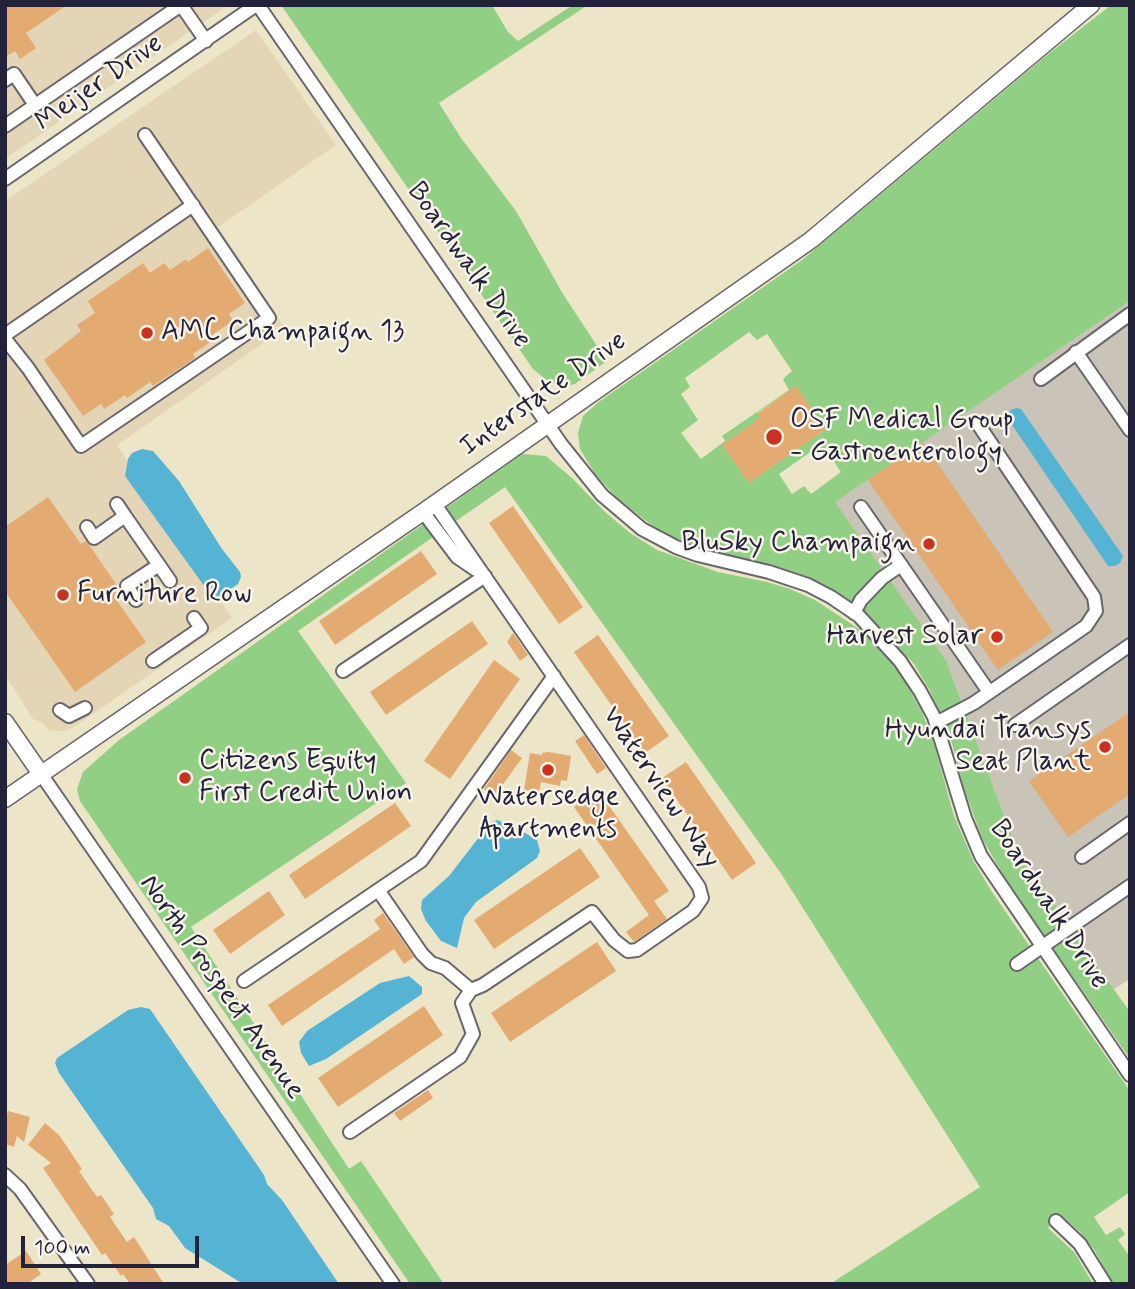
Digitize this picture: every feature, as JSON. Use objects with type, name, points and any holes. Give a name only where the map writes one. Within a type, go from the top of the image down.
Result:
[{"type":"main road","name":"Interstate Drive","points":[[5,799],[429,508],[811,240],[1091,5]]},
{"type":"main road","name":"North Prospect Avenue","points":[[5,722],[41,774]]},
{"type":"street","points":[[5,126],[181,5],[206,41]]},
{"type":"street","name":"Meijer Drive","points":[[8,172],[257,5]]},
{"type":"street","name":"Boardwalk Drive","points":[[257,5],[548,425],[602,495],[642,530],[698,555],[769,572],[808,585],[854,613],[900,661],[920,691],[936,723],[965,818],[981,856],[1130,1075]]},
{"type":"street","points":[[5,80],[14,74],[35,106]]},
{"type":"street","points":[[145,135],[193,205],[270,318],[82,446],[5,337],[193,205]]},
{"type":"street","points":[[1041,379],[1130,314]]},
{"type":"street","points":[[1076,352],[1130,430]]},
{"type":"street","points":[[936,723],[989,692],[1086,626],[1096,611],[1094,597],[978,424]]},
{"type":"street","points":[[117,504],[170,581]]},
{"type":"street","points":[[862,507],[989,692]]},
{"type":"street","name":"Waterview Way","points":[[429,508],[485,576],[699,887],[702,898],[693,911],[637,950],[628,951],[614,940],[592,912],[483,985],[471,990]]},
{"type":"street","points":[[87,527],[94,538],[125,516]]},
{"type":"street","points":[[136,600],[127,586],[159,565]]},
{"type":"street","points":[[854,613],[882,578],[901,565]]},
{"type":"street","points":[[343,671],[485,576]]},
{"type":"street","points":[[153,661],[201,628],[194,618]]},
{"type":"street","points":[[1015,725],[1130,645]]},
{"type":"street","points":[[244,981],[421,861],[554,676]]},
{"type":"street","points":[[60,710],[69,716],[85,708]]},
{"type":"street","name":"North Prospect Avenue","points":[[41,774],[393,1284]]},
{"type":"street","points":[[1082,857],[1130,823]]},
{"type":"street","points":[[1017,964],[1130,886]]},
{"type":"street","points":[[350,1132],[460,1057],[472,1034],[462,1003],[471,990],[445,968],[431,963],[422,954],[378,890]]},
{"type":"street","points":[[7,1176],[20,1189],[83,1282]]},
{"type":"street","points":[[1056,1221],[1080,1244],[1105,1284]]},
{"type":"shaded area","points":[[5,5],[228,5],[5,159]]},
{"type":"shaded area","points":[[256,30],[336,145],[218,227],[285,328],[117,445],[232,618],[74,727],[65,731],[50,731],[43,723],[33,719],[5,675],[5,201]]},
{"type":"shaded area","points":[[1130,301],[1130,979],[1114,989],[1019,855],[946,660],[834,502]]},
{"type":"green space","points":[[281,5],[492,5],[508,32],[518,41],[573,5],[588,5],[439,103],[461,138],[516,211],[563,294],[607,361],[575,384],[563,387],[559,383],[553,384],[533,369]]},
{"type":"green space","points":[[1111,5],[1130,5],[1130,301],[835,502],[946,660],[1019,855],[1130,1012],[1130,1059],[1007,882],[982,838],[964,789],[950,736],[930,691],[914,664],[862,609],[816,581],[763,563],[688,545],[662,533],[618,499],[595,474],[580,449],[578,433],[583,416],[600,401],[802,260],[1047,55]],"holes":[[[749,332],[757,340],[767,334],[792,371],[783,379],[789,390],[722,436],[725,441],[701,459],[681,433],[698,420],[681,394],[690,387],[685,378]],[[796,387],[826,429],[749,483],[723,445],[760,418],[757,413]],[[819,446],[824,452],[827,451],[841,472],[811,494],[804,486],[792,494],[779,474]]]},
{"type":"green space","points":[[522,454],[546,456],[604,511],[630,533],[657,550],[718,572],[790,589],[815,600],[862,631],[899,671],[921,710],[933,740],[954,816],[974,862],[1130,1091],[1130,1192],[1094,1217],[1106,1235],[1120,1227],[1125,1234],[1118,1240],[1130,1257],[1130,1284],[1113,1284],[1095,1251],[1080,1232],[1059,1213],[1048,1228],[1075,1253],[1093,1284],[830,1284],[980,1187],[780,872],[505,487],[298,631],[406,783],[191,927],[349,1169],[361,1161],[444,1284],[410,1284],[80,801],[77,789],[83,772],[119,740]]},
{"type":"water","points":[[1021,409],[1123,556],[1120,563],[1108,566],[1008,419],[1009,411]]},
{"type":"water","points":[[142,449],[153,451],[179,481],[222,549],[240,572],[238,584],[220,596],[213,596],[207,590],[125,476],[128,459],[132,453]]},
{"type":"water","points":[[497,820],[537,840],[540,851],[537,858],[476,902],[464,918],[457,948],[441,941],[426,921],[421,909],[422,900],[449,876],[490,823]]},
{"type":"water","points":[[409,976],[422,987],[422,994],[326,1059],[309,1066],[301,1053],[299,1042],[307,1031],[380,983]]},
{"type":"water","points":[[141,1007],[150,1009],[264,1175],[267,1184],[282,1200],[339,1284],[243,1284],[185,1248],[169,1226],[156,1219],[153,1208],[59,1073],[55,1063],[57,1058],[128,1010]]},
{"type":"building","points":[[5,5],[67,5],[26,33],[36,48],[20,59],[15,51],[5,57]]},
{"type":"building","name":"AMC Champaign 13","points":[[208,248],[245,303],[229,314],[233,321],[213,334],[216,338],[193,354],[195,358],[153,386],[150,382],[127,398],[125,395],[104,409],[101,404],[83,416],[44,360],[81,331],[77,325],[95,313],[88,301],[143,263],[150,273],[164,263],[170,270]]},
{"type":"building","name":"OSF Medical Group - Gastroenterology","points":[[796,386],[826,429],[749,483],[722,445],[760,418],[757,414]]},
{"type":"building","points":[[923,442],[1053,632],[998,670],[868,480]]},
{"type":"building","name":"Furniture Row","points":[[48,497],[81,544],[86,541],[90,546],[118,587],[121,593],[115,598],[146,642],[75,692],[5,591],[5,527]]},
{"type":"building","points":[[513,506],[583,607],[559,624],[489,523]]},
{"type":"building","points":[[421,551],[437,574],[335,645],[319,621]]},
{"type":"building","points":[[472,621],[488,644],[386,715],[370,692]]},
{"type":"building","points":[[513,633],[528,655],[520,661],[507,642]]},
{"type":"building","points":[[598,635],[669,736],[645,753],[574,652]]},
{"type":"building","points":[[494,660],[520,679],[450,779],[424,761]]},
{"type":"building","name":"Hyundai Transys Seat Plant","points":[[1130,712],[1130,794],[1068,837],[1029,781]]},
{"type":"building","points":[[584,735],[606,768],[597,774],[575,741]]},
{"type":"building","points":[[511,750],[522,758],[494,797],[484,789]]},
{"type":"building","name":"Watersedge Apartments","points":[[549,752],[571,756],[567,781],[561,780],[560,786],[541,782],[539,793],[524,790],[530,753],[542,755]]},
{"type":"building","points":[[686,762],[756,863],[732,880],[662,778]]},
{"type":"building","points":[[598,790],[669,891],[654,901],[667,919],[634,942],[626,932],[649,915],[574,807]]},
{"type":"building","points":[[395,803],[411,826],[305,899],[289,875]]},
{"type":"building","points":[[580,848],[600,877],[494,949],[474,920]]},
{"type":"building","points":[[269,891],[285,915],[230,954],[213,930]]},
{"type":"building","points":[[383,913],[414,957],[404,964],[394,949],[282,1026],[268,1005],[380,929],[374,920]]},
{"type":"building","points":[[597,942],[616,971],[510,1042],[491,1013]]},
{"type":"building","points":[[424,1006],[443,1035],[338,1107],[318,1078]]},
{"type":"building","points":[[428,1090],[433,1098],[400,1121],[394,1113]]},
{"type":"building","points":[[8,1111],[30,1117],[24,1142],[17,1136],[14,1147],[5,1144]]},
{"type":"building","points":[[45,1123],[59,1135],[97,1197],[101,1195],[114,1214],[110,1217],[127,1242],[134,1237],[164,1284],[130,1284],[105,1253],[102,1255],[43,1168],[51,1163],[28,1145]]},
{"type":"building","points":[[26,1251],[41,1274],[27,1284],[5,1284],[5,1265]]},
{"type":"place","name":"AMC Champaign 13","points":[[147,333]]},
{"type":"place","name":"OSF Medical Group - Gastroenterology","points":[[774,437]]},
{"type":"place","name":"BluSky Champaign","points":[[929,544]]},
{"type":"place","name":"Furniture Row","points":[[63,595]]},
{"type":"place","name":"Harvest Solar","points":[[997,637]]},
{"type":"place","name":"Hyundai Transys Seat Plant","points":[[1105,747]]},
{"type":"place","name":"Watersedge Apartments","points":[[548,770]]},
{"type":"place","name":"Citizens Equity First Credit Union","points":[[185,778]]}]
